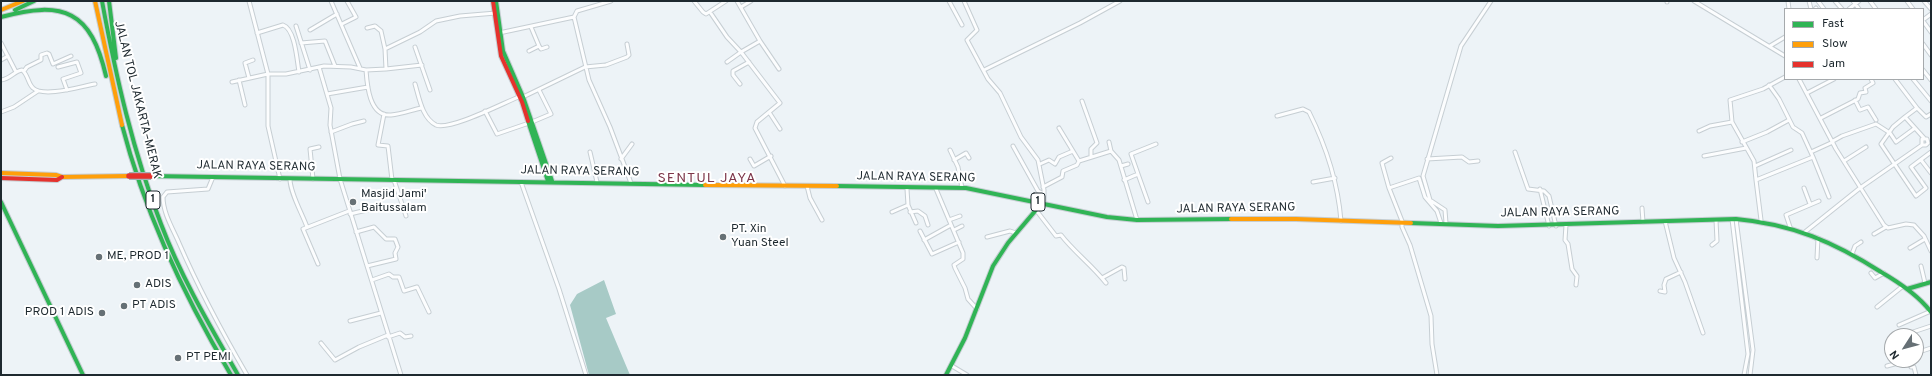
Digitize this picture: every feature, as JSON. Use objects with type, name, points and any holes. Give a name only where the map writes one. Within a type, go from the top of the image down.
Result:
[{"type":"main road","points":[[1,10],[15,1]]},
{"type":"main road","points":[[1,10],[23,1]]},
{"type":"main road","points":[[1,17],[34,1]]},
{"type":"main road","name":"JALAN TOL JAKARTA–MERAK","points":[[95,1],[118,115],[140,187],[167,256],[202,327],[231,375]]},
{"type":"main road","name":"JALAN TOL JAKARTA–MERAK","points":[[102,1],[119,81],[147,186],[173,254],[214,334],[238,375]]},
{"type":"main road","points":[[109,1],[119,81]]},
{"type":"main road","points":[[493,1],[505,61],[522,96],[550,181]]},
{"type":"main road","points":[[496,1],[499,33]]},
{"type":"main road","points":[[1,17],[34,8],[49,8],[66,13],[80,22],[88,29],[96,42],[118,115]]},
{"type":"main road","name":"JALAN RAYA SERANG","points":[[1,173],[56,175],[62,177],[151,176],[340,180],[550,181],[907,189],[962,188],[980,190],[1107,217],[1137,220],[1296,219],[1402,221],[1498,226],[1566,226],[1734,219],[1761,220],[1805,232],[1852,254],[1905,287],[1931,312]]},
{"type":"main road","name":"JALAN RAYA SERANG","points":[[1,178],[56,180],[62,177]]},
{"type":"main road","points":[[1,202],[84,375]]},
{"type":"main road","points":[[946,375],[952,366],[977,309],[993,266],[1016,233],[1036,210],[1037,202]]},
{"type":"main road","points":[[1905,287],[1928,282]]},
{"type":"street","points":[[249,1],[268,74],[268,126],[280,179]]},
{"type":"street","points":[[331,1],[360,68]]},
{"type":"street","points":[[611,1],[577,11],[574,17],[585,67],[631,183]]},
{"type":"street","points":[[694,1],[704,14],[710,12],[726,1]]},
{"type":"street","points":[[737,1],[760,41],[779,69]]},
{"type":"street","points":[[741,7],[751,1]]},
{"type":"street","points":[[949,1],[962,25]]},
{"type":"street","points":[[964,1],[977,30],[967,40],[1006,105],[1021,137],[1036,155],[1040,164],[1044,203]]},
{"type":"street","points":[[984,70],[1080,23],[1120,1]]},
{"type":"street","points":[[1694,1],[1784,55]]},
{"type":"street","points":[[1854,3],[1859,1]]},
{"type":"street","points":[[1924,1],[1931,10]]},
{"type":"street","points":[[342,24],[356,17],[346,2]]},
{"type":"street","points":[[1444,223],[1445,210],[1430,200],[1424,176],[1461,46],[1489,2]]},
{"type":"street","points":[[710,12],[727,37],[741,52],[780,103],[757,122],[755,128],[771,156],[785,186]]},
{"type":"street","points":[[386,49],[420,32],[436,21],[460,16],[496,13]]},
{"type":"street","points":[[310,30],[337,14]]},
{"type":"street","points":[[499,33],[574,17]]},
{"type":"street","points":[[1924,22],[1931,32]]},
{"type":"street","points":[[257,33],[282,26],[288,28],[293,37],[300,72]]},
{"type":"street","points":[[296,26],[310,70]]},
{"type":"street","points":[[367,28],[375,26],[380,29],[386,49],[386,69]]},
{"type":"street","points":[[531,27],[541,49],[547,47]]},
{"type":"street","points":[[298,32],[303,30]]},
{"type":"street","points":[[1770,46],[1784,38]]},
{"type":"street","points":[[302,43],[325,41],[335,66]]},
{"type":"street","points":[[727,62],[760,41]]},
{"type":"street","points":[[1,43],[16,72]]},
{"type":"street","points":[[415,84],[422,108],[434,124],[440,126],[454,124],[540,90],[556,80],[585,67],[606,65],[628,57],[630,55],[627,44]]},
{"type":"street","points":[[1924,45],[1931,55]]},
{"type":"street","points":[[415,46],[430,90]]},
{"type":"street","points":[[529,51],[539,46]]},
{"type":"street","points":[[1,80],[12,77],[16,72],[21,70],[24,71],[40,60],[42,54],[39,49]]},
{"type":"street","points":[[42,54],[48,53],[52,64],[71,56]]},
{"type":"street","points":[[1,60],[8,56]]},
{"type":"street","points":[[249,78],[245,63],[253,60]]},
{"type":"street","points":[[57,62],[59,68],[77,62],[81,73],[63,79],[67,90]]},
{"type":"street","points":[[740,84],[733,72],[749,62]]},
{"type":"street","points":[[232,82],[268,74],[286,74],[319,67],[335,66],[360,68],[366,70],[422,65]]},
{"type":"street","points":[[319,67],[331,108],[332,132],[340,180],[401,375]]},
{"type":"street","points":[[366,70],[371,100],[384,114],[390,115],[422,108]]},
{"type":"street","points":[[24,71],[34,89],[38,91],[51,93],[95,84]]},
{"type":"street","points":[[1924,71],[1931,80]]},
{"type":"street","points":[[1761,220],[1755,166],[1732,122],[1730,100],[1756,92],[1784,78]]},
{"type":"street","points":[[239,80],[245,105]]},
{"type":"street","points":[[1800,80],[1844,161],[1886,227]]},
{"type":"street","points":[[1807,93],[1832,80]]},
{"type":"street","points":[[1821,118],[1860,97],[1860,94],[1866,92],[1865,88],[1873,83],[1872,80]]},
{"type":"street","points":[[1896,80],[1917,108],[1926,117],[1931,114]]},
{"type":"street","points":[[1914,80],[1931,101]]},
{"type":"street","points":[[1770,85],[1778,96],[1793,127],[1802,133],[1812,152],[1828,197]]},
{"type":"street","points":[[327,94],[368,87]]},
{"type":"street","points":[[485,112],[498,134],[531,123],[551,114],[540,90]]},
{"type":"street","points":[[1,112],[38,91]]},
{"type":"street","points":[[1855,100],[1860,110],[1868,107],[1876,120]]},
{"type":"street","points":[[1082,101],[1096,143],[1090,149],[1092,156]]},
{"type":"street","points":[[1917,108],[1893,126],[1890,133],[1881,144],[1915,195],[1918,196],[1926,188],[1910,167],[1931,151],[1926,145]]},
{"type":"street","points":[[1277,116],[1303,110],[1309,112],[1318,130],[1335,178],[1341,221]]},
{"type":"street","points":[[769,112],[780,129]]},
{"type":"street","points":[[384,114],[378,145],[388,146],[393,180],[406,216]]},
{"type":"street","points":[[1905,117],[1924,138],[1928,140]]},
{"type":"street","points":[[1742,142],[1767,132],[1789,120]]},
{"type":"street","points":[[332,132],[364,121]]},
{"type":"street","points":[[1699,131],[1710,126],[1732,122]]},
{"type":"street","points":[[1812,152],[1874,124],[1882,127],[1890,133],[1896,142],[1915,128]]},
{"type":"street","points":[[1059,128],[1079,160]]},
{"type":"street","points":[[1922,145],[1921,141],[1924,138]]},
{"type":"street","points":[[1926,145],[1928,140],[1931,138]]},
{"type":"street","points":[[1109,142],[1111,151],[1118,157],[1137,220]]},
{"type":"street","points":[[621,158],[632,144]]},
{"type":"street","points":[[1148,202],[1131,159],[1131,153],[1156,144]]},
{"type":"street","points":[[1805,232],[1860,188],[1922,145],[1926,145]]},
{"type":"street","points":[[1013,146],[1038,190],[1044,194]]},
{"type":"street","points":[[313,179],[310,149],[319,147]]},
{"type":"street","points":[[1844,161],[1866,147]]},
{"type":"street","points":[[1704,156],[1746,148]]},
{"type":"street","points":[[950,150],[958,166],[962,188]]},
{"type":"street","points":[[1755,166],[1791,150]]},
{"type":"street","points":[[1040,164],[1049,160],[1054,164],[1059,158],[1073,151]]},
{"type":"street","points":[[1079,160],[1111,151]]},
{"type":"street","points":[[590,152],[597,182]]},
{"type":"street","points":[[1515,152],[1527,188],[1529,190],[1540,190],[1549,196],[1556,226]]},
{"type":"street","points":[[954,160],[966,153],[969,158]]},
{"type":"street","points":[[750,159],[754,166],[771,156]]},
{"type":"street","points":[[1428,159],[1462,157],[1469,162],[1478,161]]},
{"type":"street","points":[[1756,180],[1813,157]]},
{"type":"street","points":[[1391,158],[1382,162],[1389,188],[1402,221],[1402,227],[1410,245],[1431,316],[1432,344],[1437,374],[1432,375]]},
{"type":"street","points":[[1043,187],[1062,178],[1063,171],[1077,166],[1079,160]]},
{"type":"street","points":[[1921,160],[1931,173]]},
{"type":"street","points":[[1121,166],[1128,164]]},
{"type":"street","points":[[1124,180],[1138,174]]},
{"type":"street","points":[[213,177],[208,189],[167,192],[163,197],[163,203],[169,221],[197,284],[247,375]]},
{"type":"street","points":[[1313,182],[1335,178]]},
{"type":"street","points":[[1389,188],[1419,178],[1425,197],[1437,211],[1444,223]]},
{"type":"street","points":[[290,179],[291,190],[296,197],[307,227]]},
{"type":"street","points":[[521,182],[559,289],[586,375]]},
{"type":"street","points":[[807,186],[810,198],[822,220]]},
{"type":"street","points":[[1804,188],[1810,204]]},
{"type":"street","points":[[907,189],[908,205],[916,222]]},
{"type":"street","points":[[936,189],[964,257],[954,265],[955,268],[965,288],[968,299],[977,309]]},
{"type":"street","points":[[1540,190],[1549,226]]},
{"type":"street","points":[[1790,227],[1786,215],[1819,201]]},
{"type":"street","points":[[892,212],[908,205]]},
{"type":"street","points":[[318,264],[302,230],[350,213],[376,208]]},
{"type":"street","points":[[1642,208],[1643,222]]},
{"type":"street","points":[[1036,210],[1056,236],[1061,235],[1106,283]]},
{"type":"street","points":[[910,212],[918,211],[925,216],[928,225]]},
{"type":"street","points":[[949,220],[960,216]]},
{"type":"street","points":[[1734,219],[1752,337],[1753,350],[1750,375]]},
{"type":"street","points":[[1734,219],[1748,354],[1744,375]]},
{"type":"street","points":[[1712,245],[1717,241],[1716,220]]},
{"type":"street","points":[[1665,221],[1674,258],[1681,272],[1703,333]]},
{"type":"street","points":[[924,240],[952,225]]},
{"type":"street","points":[[1874,234],[1886,227],[1914,225],[1929,243],[1931,251]]},
{"type":"street","points":[[954,230],[962,226]]},
{"type":"street","points":[[1566,226],[1565,240],[1568,245],[1572,270],[1577,276],[1576,285]]},
{"type":"street","points":[[356,232],[374,227],[386,240],[395,239],[397,244],[396,258],[367,266]]},
{"type":"street","points":[[920,231],[930,252],[934,254],[959,242]]},
{"type":"street","points":[[986,237],[1010,231],[1016,233]]},
{"type":"street","points":[[1817,258],[1818,237]]},
{"type":"street","points":[[1910,248],[1925,239]]},
{"type":"street","points":[[1852,254],[1855,246],[1861,242]]},
{"type":"street","points":[[1922,266],[1928,282]]},
{"type":"street","points":[[1102,278],[1122,267],[1124,268],[1125,279]]},
{"type":"street","points":[[1660,291],[1665,292],[1664,282],[1679,268]]},
{"type":"street","points":[[1671,276],[1681,272]]},
{"type":"street","points":[[1870,273],[1875,278],[1884,273]]},
{"type":"street","points":[[372,280],[389,274],[393,278],[398,276],[403,290],[417,287],[429,312]]},
{"type":"street","points":[[1877,307],[1905,287]]},
{"type":"street","points":[[1899,325],[1931,312]]},
{"type":"street","points":[[350,321],[382,314]]},
{"type":"street","points":[[321,343],[335,360],[358,347],[388,336],[400,333],[405,337],[411,336]]},
{"type":"street","points":[[1746,338],[1752,337]]},
{"type":"street","points":[[952,366],[967,375]]},
{"type":"shaded area","points":[[604,280],[616,314],[606,318],[630,375],[589,375],[570,305],[577,294]]},
{"type":"traffic: fast","points":[[15,10],[34,1]]},
{"type":"traffic: fast","points":[[102,1],[126,114],[151,197],[169,244],[187,282],[238,375]]},
{"type":"traffic: fast","points":[[109,1],[116,58]]},
{"type":"traffic: fast","points":[[496,1],[503,51],[523,97],[552,181]]},
{"type":"traffic: fast","points":[[1,17],[23,12],[42,10],[58,11],[72,16],[83,24],[92,37],[100,54],[106,76]]},
{"type":"traffic: fast","points":[[528,121],[548,181]]},
{"type":"traffic: fast","points":[[122,125],[131,158],[154,222],[197,315],[231,375]]},
{"type":"traffic: fast","points":[[151,176],[705,185]]},
{"type":"traffic: fast","points":[[837,186],[966,188],[1107,217],[1137,220],[1231,219]]},
{"type":"traffic: fast","points":[[1,202],[83,375]]},
{"type":"traffic: fast","points":[[946,375],[965,338],[993,266],[1008,243],[1036,210],[1037,202]]},
{"type":"traffic: fast","points":[[1411,223],[1498,226],[1736,219],[1756,221],[1776,225],[1812,236],[1864,261],[1902,285],[1920,300],[1931,312]]},
{"type":"traffic: fast","points":[[1907,289],[1931,282]]},
{"type":"traffic: slow","points":[[1,10],[23,1]]},
{"type":"traffic: slow","points":[[95,1],[122,125]]},
{"type":"traffic: slow","points":[[1,173],[56,175],[62,177],[129,176]]},
{"type":"traffic: slow","points":[[705,185],[837,186]]},
{"type":"traffic: slow","points":[[1231,219],[1296,219],[1411,223]]},
{"type":"traffic: jam","points":[[493,1],[501,56],[522,102],[528,121]]},
{"type":"traffic: jam","points":[[129,176],[151,176]]},
{"type":"traffic: jam","points":[[1,178],[57,180],[62,177]]},
{"type":"place","name":"Masjid Jami' Baitussalam","points":[[353,202]]},
{"type":"place","name":"PT. Xin Yuan Steel","points":[[723,237]]},
{"type":"place","name":"ME, PROD 1","points":[[99,257]]},
{"type":"place","name":"ADIS","points":[[137,285]]},
{"type":"place","name":"PT ADIS","points":[[124,306]]},
{"type":"place","name":"PROD 1 ADIS","points":[[102,313]]},
{"type":"place","name":"PT PEMI","points":[[178,358]]},
{"type":"district","name":"SENTUL JAYA","points":[[707,179]]}]
